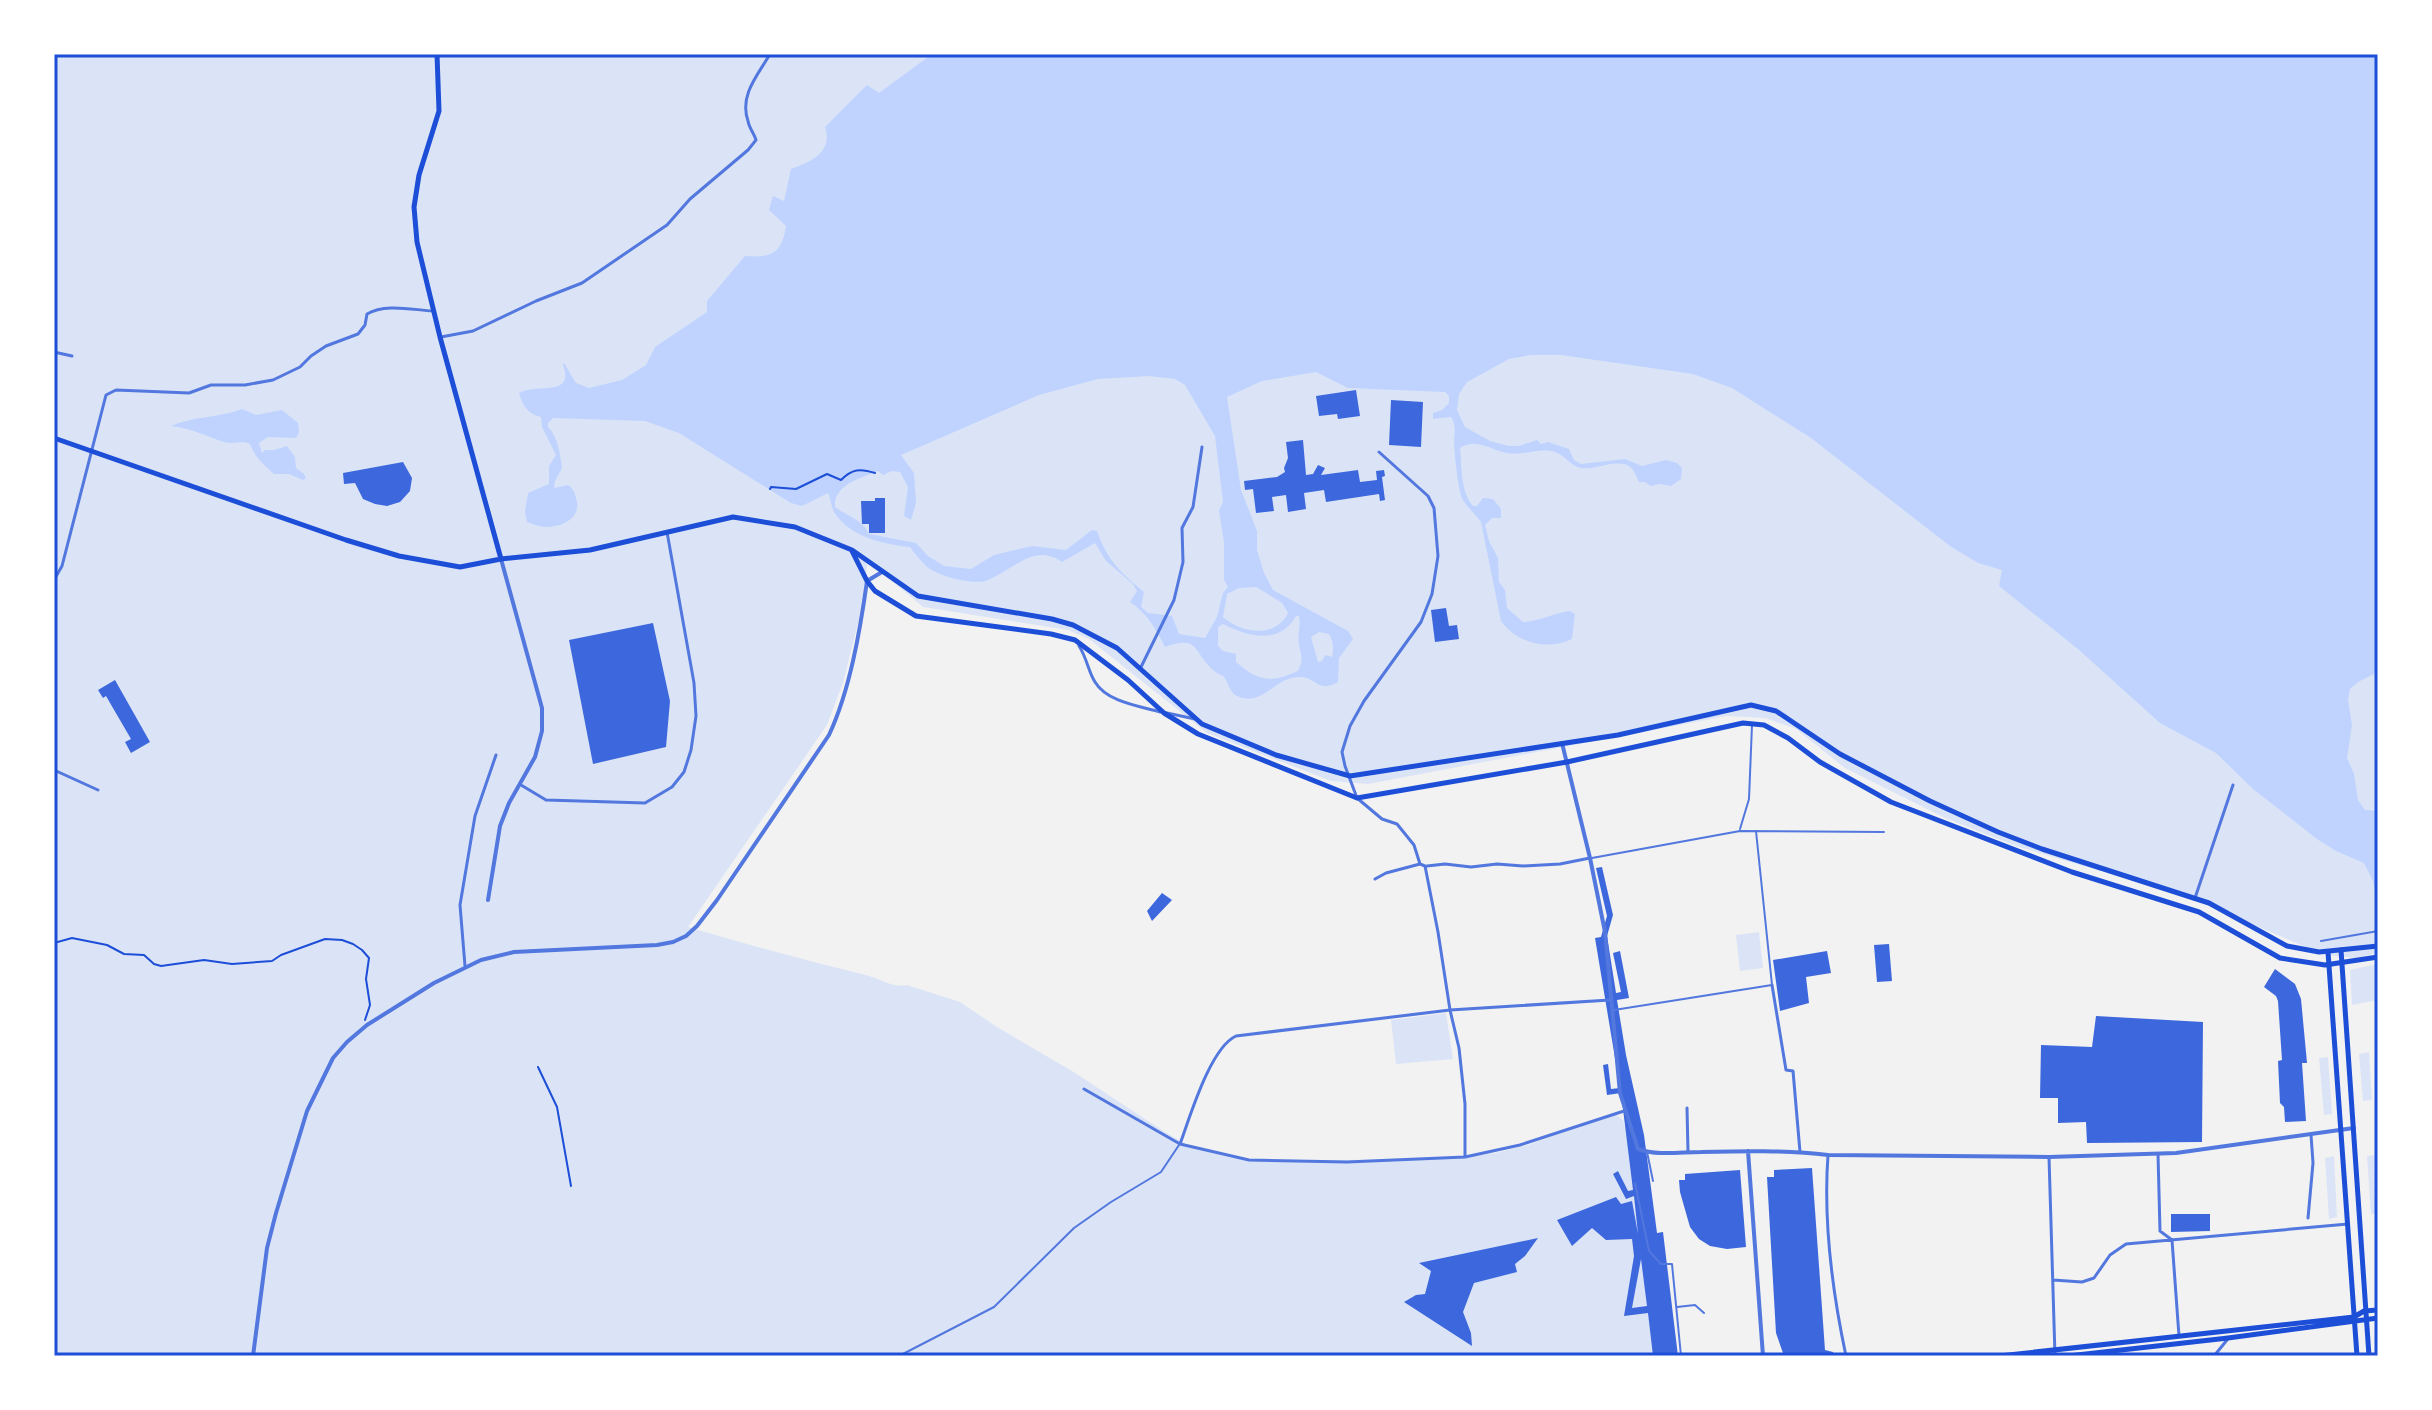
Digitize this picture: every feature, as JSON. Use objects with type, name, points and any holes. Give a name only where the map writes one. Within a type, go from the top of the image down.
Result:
[{"type":"main road","points":[[437,54],[439,111],[419,175],[414,207],[417,242],[501,559]]},
{"type":"main road","points":[[54,438],[298,525],[399,556],[460,567],[501,559],[590,550],[733,517],[795,527],[852,550],[918,596],[1073,625],[1117,648],[1202,724],[1276,755],[1350,776],[1618,735],[1751,705],[1776,711],[1840,754],[1998,832],[2195,898],[2234,915],[2287,946],[2328,952],[2378,946]]},
{"type":"main road","points":[[852,550],[875,591],[916,616],[1075,640],[1128,680],[1164,713],[1198,734],[1357,798],[1567,762],[1743,723],[1764,725],[1820,762],[1891,802],[2072,872],[2199,912],[2280,958],[2330,965],[2378,957]]},
{"type":"main road","points":[[2341,950],[2369,1356]]},
{"type":"main road","points":[[2328,952],[2357,1356]]},
{"type":"main road","points":[[2068,1356],[2354,1320],[2364,1311],[2378,1310]]},
{"type":"main road","points":[[1999,1356],[2054,1353],[2179,1336],[2378,1318]]},
{"type":"street","points":[[440,337],[473,331],[582,283],[667,225],[690,199],[756,140],[747,120],[746,100],[752,82],[770,54]]},
{"type":"street","points":[[54,580],[62,566],[106,395],[116,390],[189,393],[211,385],[273,380],[300,367],[326,346],[358,334],[365,325],[367,314],[372,311],[389,308],[433,311]]},
{"type":"street","points":[[54,352],[72,356]]},
{"type":"street","points":[[1140,670],[1174,600],[1183,562],[1182,528],[1193,507],[1202,447]]},
{"type":"street","points":[[1379,452],[1428,496],[1434,508],[1438,556],[1432,594],[1421,622],[1364,701],[1350,726],[1342,752],[1357,798],[1382,819],[1397,824],[1414,845],[1420,864]]},
{"type":"street","points":[[521,785],[546,800],[645,803],[672,787],[684,772],[696,716],[694,683],[667,532]]},
{"type":"street","points":[[488,900],[500,826],[535,757],[542,731],[542,708],[501,559]]},
{"type":"street","points":[[253,1356],[270,1235],[307,1111],[333,1058],[367,1025],[434,983],[494,955],[657,945],[686,936],[717,900],[829,735],[844,694],[867,581],[882,571]]},
{"type":"street","points":[[1075,640],[1086,656],[1095,683],[1108,695],[1197,720]]},
{"type":"street","points":[[1740,831],[1749,799],[1752,724]]},
{"type":"street","points":[[1562,743],[1605,932],[1620,1093],[1638,1149],[1647,1152],[1748,1151],[1828,1155],[2049,1157],[2158,1154],[2354,1128]]},
{"type":"street","points":[[465,966],[460,905],[475,816],[496,755]]},
{"type":"street","points":[[54,770],[98,790]]},
{"type":"street","points":[[2195,898],[2233,785]]},
{"type":"street","points":[[1375,879],[1420,864],[1471,867],[1560,864],[1740,831],[1884,832]]},
{"type":"street","points":[[1756,831],[1772,985],[1786,1070],[1793,1071],[1800,1152]]},
{"type":"street","points":[[1425,866],[1459,1048],[1465,1104],[1465,1157]]},
{"type":"street","points":[[2321,941],[2378,931]]},
{"type":"street","points":[[1614,1010],[1772,985]]},
{"type":"street","points":[[899,1356],[994,1307],[1074,1228],[1161,1172],[1180,1144],[1211,1066],[1229,1039],[1248,1034],[1450,1010],[1613,1000]]},
{"type":"street","points":[[1084,1089],[1180,1144],[1249,1160],[1347,1162],[1465,1157],[1520,1145],[1624,1111]]},
{"type":"street","points":[[1687,1108],[1688,1152]]},
{"type":"street","points":[[2308,1218],[2313,1163],[2311,1135]]},
{"type":"street","points":[[1748,1151],[1763,1356]]},
{"type":"street","points":[[1647,1152],[1653,1181]]},
{"type":"street","points":[[2158,1154],[2160,1231],[2172,1240],[2179,1336]]},
{"type":"street","points":[[1828,1155],[1825,1196],[1835,1304],[1846,1356]]},
{"type":"street","points":[[2049,1157],[2054,1353]]},
{"type":"street","points":[[1635,1183],[1649,1251],[1661,1264],[1672,1264],[1681,1356]]},
{"type":"street","points":[[2053,1280],[2082,1282],[2094,1278],[2110,1255],[2126,1244],[2348,1224]]},
{"type":"street","points":[[1677,1307],[1695,1305],[1704,1313]]},
{"type":"street","points":[[2214,1356],[2228,1338]]},
{"type":"path","points":[[770,489],[796,489],[827,474],[841,480],[846,473],[862,469],[875,473]]},
{"type":"path","points":[[54,943],[72,938],[107,945],[124,954],[144,955],[161,966],[204,960],[232,964],[272,961],[325,939],[342,940],[362,950],[369,958],[366,979],[370,1005],[364,1020]]},
{"type":"path","points":[[538,1067],[557,1107],[571,1186]]},
{"type":"shaded area","points":[[54,54],[2378,54],[2378,953],[2356,958],[2324,955],[2191,898],[2016,846],[1945,818],[1845,768],[1796,729],[1765,718],[1727,716],[1368,784],[1331,781],[1207,733],[1089,639],[1068,630],[923,607],[868,561],[858,623],[843,683],[827,725],[688,927],[960,1002],[1165,1132],[1193,1148],[1232,1158],[1284,1162],[1495,1153],[1528,1145],[1614,1113],[1623,1120],[1651,1225],[1670,1356],[54,1356]]},
{"type":"shaded area","points":[[1759,932],[1763,968],[1740,971],[1736,935]]},
{"type":"shaded area","points":[[2377,964],[2378,1000],[2352,1005],[2350,970]]},
{"type":"shaded area","points":[[1446,1013],[1453,1059],[1396,1064],[1391,1020]]},
{"type":"shaded area","points":[[2369,1052],[2372,1100],[2363,1101],[2359,1054]]},
{"type":"shaded area","points":[[2328,1057],[2332,1114],[2324,1115],[2319,1058]]},
{"type":"shaded area","points":[[2375,1155],[2378,1214],[2371,1214],[2367,1156]]},
{"type":"shaded area","points":[[2334,1156],[2337,1217],[2329,1219],[2325,1158]]},
{"type":"water","points":[[932,54],[2378,54],[2378,672],[2350,689],[2348,700],[2352,725],[2347,758],[2354,774],[2358,800],[2365,810],[2378,811],[2378,906],[2373,881],[2364,863],[2317,839],[2253,789],[2216,753],[2160,723],[2078,649],[1999,586],[2002,570],[1978,563],[1950,546],[1811,438],[1732,388],[1693,374],[1561,355],[1531,355],[1509,359],[1467,382],[1459,394],[1457,410],[1465,427],[1490,441],[1509,446],[1537,440],[1541,444],[1548,442],[1569,449],[1574,460],[1581,464],[1625,459],[1642,466],[1666,460],[1682,468],[1681,479],[1671,486],[1651,486],[1639,482],[1632,468],[1624,464],[1581,468],[1559,453],[1549,451],[1513,454],[1472,444],[1460,448],[1462,478],[1473,506],[1477,506],[1483,498],[1493,499],[1501,509],[1501,518],[1492,518],[1485,525],[1498,558],[1499,582],[1505,590],[1507,608],[1523,622],[1570,611],[1575,614],[1572,639],[1553,644],[1524,640],[1501,621],[1481,522],[1461,496],[1454,424],[1451,417],[1433,419],[1433,413],[1449,403],[1445,392],[1348,388],[1316,372],[1262,381],[1227,397],[1241,490],[1257,531],[1257,550],[1264,573],[1273,590],[1348,631],[1353,639],[1339,658],[1338,682],[1325,686],[1305,677],[1290,678],[1254,698],[1246,699],[1234,694],[1223,676],[1213,670],[1190,644],[1165,647],[1150,622],[1130,602],[1137,591],[1133,584],[1106,561],[1095,543],[1062,562],[1043,555],[1033,556],[982,582],[956,579],[927,567],[910,547],[878,541],[849,528],[834,512],[828,493],[802,506],[791,503],[679,433],[645,421],[553,418],[548,427],[556,440],[562,468],[554,488],[568,485],[573,490],[577,502],[576,513],[558,525],[544,527],[527,522],[528,493],[549,484],[549,466],[556,455],[542,427],[541,417],[526,408],[519,393],[559,386],[564,382],[564,363],[576,383],[589,388],[622,380],[646,365],[655,347],[707,312],[707,301],[745,256],[769,255],[778,248],[786,226],[769,210],[773,196],[784,201],[791,169],[819,154],[826,143],[825,127],[867,85],[879,93]],"holes":[[[1149,376],[1175,379],[1185,385],[1215,436],[1223,502],[1219,511],[1224,542],[1224,580],[1228,587],[1205,638],[1179,634],[1172,616],[1148,613],[1141,607],[1144,592],[1116,565],[1097,531],[1092,530],[1066,550],[1032,546],[994,555],[971,569],[944,566],[928,556],[916,543],[869,534],[859,522],[835,507],[838,493],[849,483],[878,471],[883,475],[900,472],[908,487],[904,516],[911,520],[916,503],[914,473],[901,455],[1039,395],[1098,379]],[[1256,587],[1282,603],[1288,613],[1283,621],[1267,630],[1249,630],[1231,623],[1223,617],[1227,594],[1239,588]],[[1299,616],[1302,658],[1298,671],[1280,677],[1273,679],[1252,674],[1236,662],[1236,654],[1223,651],[1218,646],[1218,627],[1223,624],[1263,636],[1272,635]],[[1319,632],[1329,634],[1333,645],[1332,657],[1325,655],[1318,662],[1311,637]]]},
{"type":"water","points":[[242,409],[256,415],[282,410],[298,423],[296,438],[268,437],[259,443],[262,453],[287,446],[295,457],[296,468],[306,478],[274,474],[257,457],[250,444],[227,443],[171,426]]},
{"type":"building","points":[[1356,390],[1360,416],[1338,419],[1337,414],[1319,416],[1316,396]]},
{"type":"building","points":[[1391,400],[1423,402],[1421,447],[1389,445]]},
{"type":"building","points":[[1303,440],[1306,475],[1313,474],[1318,465],[1325,468],[1321,475],[1358,470],[1360,482],[1377,480],[1376,471],[1384,470],[1385,500],[1380,501],[1379,494],[1326,502],[1324,490],[1304,493],[1306,509],[1288,512],[1286,495],[1272,497],[1274,511],[1256,513],[1253,489],[1245,490],[1244,481],[1277,477],[1285,472],[1288,458],[1286,442]]},
{"type":"building","points":[[403,462],[412,478],[410,491],[400,502],[387,506],[375,504],[363,499],[355,483],[344,484],[343,473]]},
{"type":"building","points":[[875,498],[885,498],[885,533],[869,533],[869,524],[862,524],[861,501],[875,501]]},
{"type":"building","points":[[1446,608],[1449,626],[1457,625],[1459,639],[1435,642],[1431,610]]},
{"type":"building","points":[[653,623],[670,701],[666,747],[593,764],[569,640]]},
{"type":"building","points":[[115,680],[150,742],[131,753],[125,742],[131,739],[106,696],[103,698],[98,690]]},
{"type":"building","points":[[1602,867],[1613,915],[1607,936],[1616,993],[1621,992],[1613,953],[1620,951],[1629,998],[1617,1000],[1644,1135],[1657,1233],[1663,1232],[1678,1356],[1653,1356],[1648,1313],[1624,1316],[1634,1256],[1632,1239],[1606,1240],[1592,1228],[1572,1246],[1557,1220],[1616,1197],[1621,1204],[1632,1201],[1638,1234],[1634,1196],[1626,1199],[1613,1174],[1618,1171],[1628,1191],[1633,1190],[1621,1093],[1607,1095],[1603,1065],[1608,1064],[1611,1089],[1620,1088],[1595,938],[1601,937],[1607,916],[1596,868]],"holes":[[[1641,1259],[1647,1306],[1632,1308]]]},
{"type":"building","points":[[1162,893],[1172,900],[1152,921],[1147,911]]},
{"type":"building","points":[[1889,944],[1892,981],[1877,982],[1874,945]]},
{"type":"building","points":[[1827,951],[1831,973],[1806,977],[1809,1003],[1780,1011],[1773,960]]},
{"type":"building","points":[[2275,969],[2295,984],[2301,999],[2307,1063],[2302,1063],[2306,1121],[2285,1122],[2284,1107],[2280,1103],[2278,1061],[2282,1060],[2278,1001],[2264,987]]},
{"type":"building","points":[[2096,1016],[2203,1022],[2202,1142],[2087,1143],[2086,1122],[2058,1123],[2058,1098],[2040,1098],[2041,1045],[2092,1047]]},
{"type":"building","points":[[1812,1168],[1825,1350],[1833,1352],[1834,1356],[1784,1356],[1776,1333],[1767,1177],[1774,1177],[1774,1170]]},
{"type":"building","points":[[1740,1170],[1746,1247],[1727,1249],[1710,1246],[1699,1239],[1690,1227],[1679,1180],[1685,1180],[1685,1174]]},
{"type":"building","points":[[2171,1214],[2210,1214],[2210,1231],[2171,1232]]},
{"type":"building","points":[[1538,1238],[1515,1264],[1517,1272],[1474,1283],[1463,1312],[1472,1346],[1404,1302],[1425,1294],[1431,1271],[1419,1263]]}]
